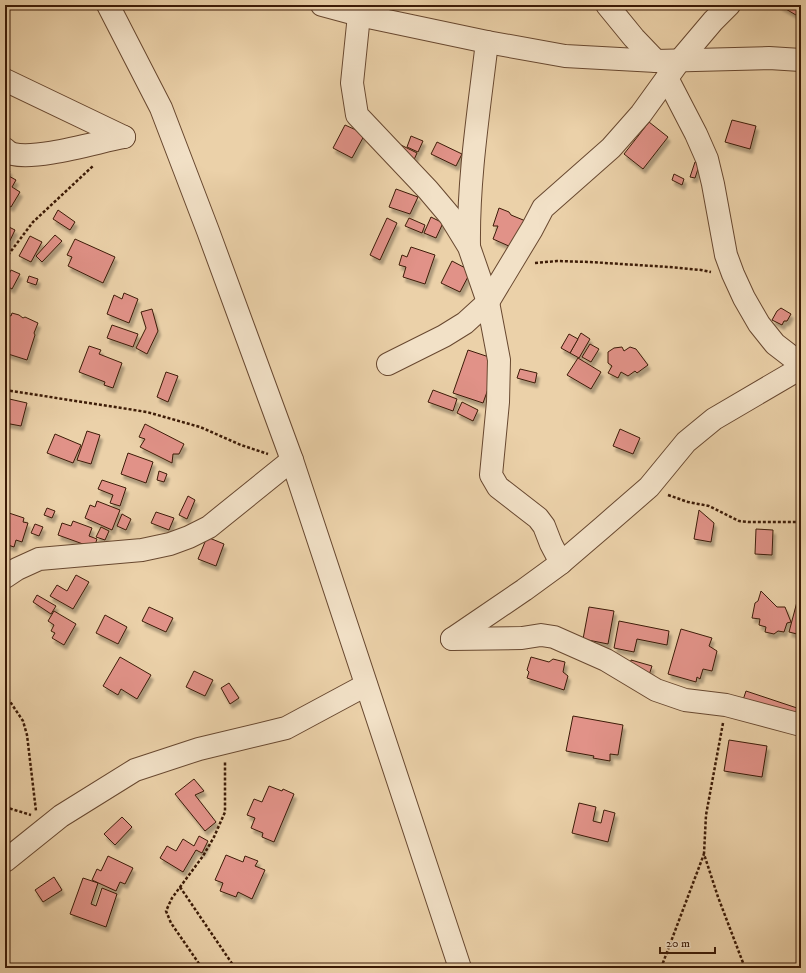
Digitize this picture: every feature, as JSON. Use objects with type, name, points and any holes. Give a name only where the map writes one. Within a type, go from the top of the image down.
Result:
[{"type":"street","points":[[108,5],[162,108],[292,460],[460,968]]},
{"type":"street","points":[[322,5],[359,15],[487,42],[565,56],[661,69],[680,60],[769,58],[801,60]]},
{"type":"street","points":[[607,5],[661,69],[696,134],[706,159],[713,184],[726,255],[734,278],[744,298],[759,324],[775,344],[801,364]]},
{"type":"street","points":[[680,60],[713,21],[729,5]]},
{"type":"street","points":[[359,15],[352,83],[357,115],[428,190],[450,216],[469,247],[488,302],[498,360],[498,402],[491,475],[498,486],[538,518],[544,526],[561,563]]},
{"type":"street","points":[[469,247],[469,215],[472,180],[487,42]]},
{"type":"street","points":[[388,364],[444,336],[465,323],[488,302],[543,208],[611,148],[641,114],[661,69]]},
{"type":"street","points":[[5,80],[124,137],[32,155],[12,154],[5,149]]},
{"type":"street","points":[[801,368],[714,419],[686,442],[649,487],[561,563],[452,639],[522,638],[541,635],[554,637],[606,660],[656,690],[685,700],[726,706],[801,725]]},
{"type":"street","points":[[5,577],[17,569],[39,559],[142,550],[170,544],[189,537],[208,527],[292,460]]},
{"type":"street","points":[[5,861],[61,816],[135,770],[199,750],[286,728],[366,685]]},
{"type":"path","points":[[5,259],[33,222],[96,162]]},
{"type":"path","points":[[512,262],[538,263],[577,261],[669,266],[701,270],[734,278]]},
{"type":"path","points":[[5,390],[147,412],[200,427],[263,453],[292,460]]},
{"type":"path","points":[[649,487],[688,502],[709,506],[739,521],[801,522]]},
{"type":"path","points":[[5,694],[23,721],[27,735],[37,817],[5,807]]},
{"type":"path","points":[[661,968],[704,854],[706,815],[726,706]]},
{"type":"path","points":[[202,968],[171,923],[166,911],[172,898],[204,856],[225,812],[224,770],[228,742]]},
{"type":"path","points":[[704,854],[745,968]]},
{"type":"path","points":[[180,887],[235,968]]},
{"type":"building","points":[[779,5],[801,5],[801,18]]},
{"type":"building","points":[[732,120],[756,126],[750,149],[725,142]]},
{"type":"building","points":[[649,122],[668,137],[643,169],[624,154]]},
{"type":"building","points":[[345,125],[365,134],[352,158],[333,148]]},
{"type":"building","points":[[411,136],[423,141],[418,152],[407,147]]},
{"type":"building","points":[[437,142],[462,154],[456,166],[431,154]]},
{"type":"building","points":[[397,143],[417,153],[413,162]]},
{"type":"building","points":[[695,162],[700,163],[695,178],[690,177]]},
{"type":"building","points":[[5,168],[10,171],[7,175],[16,180],[12,187],[20,192],[11,207],[5,204]]},
{"type":"building","points":[[674,174],[684,179],[682,185],[672,180]]},
{"type":"building","points":[[396,189],[418,197],[410,214],[389,207]]},
{"type":"building","points":[[499,208],[528,222],[511,247],[493,239],[498,226],[493,226]]},
{"type":"building","points":[[58,210],[75,222],[70,230],[53,219]]},
{"type":"building","points":[[431,217],[443,223],[436,238],[424,233]]},
{"type":"building","points":[[387,218],[397,223],[380,260],[370,255]]},
{"type":"building","points":[[409,218],[425,225],[422,233],[405,226]]},
{"type":"building","points":[[5,225],[15,230],[5,251]]},
{"type":"building","points":[[55,235],[62,241],[42,262],[36,256]]},
{"type":"building","points":[[30,236],[42,242],[31,262],[19,256]]},
{"type":"building","points":[[75,239],[115,257],[103,283],[68,266],[72,257],[67,255]]},
{"type":"building","points":[[411,247],[435,255],[425,284],[403,277],[406,267],[399,265],[402,255],[407,257]]},
{"type":"building","points":[[452,261],[471,271],[460,292],[441,283]]},
{"type":"building","points":[[11,270],[20,274],[12,289],[5,285]]},
{"type":"building","points":[[29,276],[38,279],[36,285],[27,282]]},
{"type":"building","points":[[124,293],[138,299],[129,323],[107,314],[114,295],[122,299]]},
{"type":"building","points":[[781,308],[791,314],[787,321],[784,321],[782,325],[772,320],[777,311]]},
{"type":"building","points":[[152,309],[158,331],[147,354],[136,348],[146,328],[141,312]]},
{"type":"building","points":[[12,313],[38,323],[27,360],[5,353],[5,314],[11,316]]},
{"type":"building","points":[[112,325],[138,334],[133,347],[107,338]]},
{"type":"building","points":[[581,333],[590,339],[579,358],[570,353]]},
{"type":"building","points":[[569,334],[578,339],[570,353],[561,348]]},
{"type":"building","points":[[590,344],[599,349],[591,362],[582,357]]},
{"type":"building","points":[[89,346],[101,350],[99,354],[122,363],[113,388],[104,385],[105,382],[79,372]]},
{"type":"building","points":[[622,347],[624,351],[630,347],[636,349],[648,365],[637,373],[635,371],[628,376],[621,372],[618,378],[608,373],[612,366],[608,363],[608,352],[614,348]]},
{"type":"building","points":[[468,350],[504,362],[492,378],[483,403],[453,393]]},
{"type":"building","points":[[578,358],[601,372],[591,389],[567,375]]},
{"type":"building","points":[[520,369],[537,373],[535,383],[517,378]]},
{"type":"building","points":[[166,372],[178,376],[168,402],[157,397]]},
{"type":"building","points":[[433,390],[457,399],[453,411],[428,402]]},
{"type":"building","points":[[5,398],[27,403],[21,426],[5,423]]},
{"type":"building","points":[[462,402],[478,410],[473,421],[457,413]]},
{"type":"building","points":[[145,424],[184,444],[179,454],[173,454],[172,463],[140,447],[145,439],[139,437]]},
{"type":"building","points":[[620,429],[640,438],[633,454],[613,446]]},
{"type":"building","points":[[87,431],[100,435],[91,464],[77,460]]},
{"type":"building","points":[[55,434],[81,445],[73,463],[47,453]]},
{"type":"building","points":[[128,453],[153,462],[146,483],[121,474]]},
{"type":"building","points":[[159,471],[167,474],[164,482],[157,480]]},
{"type":"building","points":[[102,480],[126,488],[120,506],[110,503],[113,495],[98,489]]},
{"type":"building","points":[[188,496],[195,500],[187,519],[179,515]]},
{"type":"building","points":[[97,501],[120,510],[112,530],[85,518],[90,505],[95,507]]},
{"type":"building","points":[[47,508],[55,511],[52,518],[44,515]]},
{"type":"building","points":[[699,510],[714,523],[711,542],[694,539]]},
{"type":"building","points":[[6,512],[24,518],[23,522],[28,523],[22,542],[16,540],[14,547],[5,544]]},
{"type":"building","points":[[156,512],[174,518],[169,530],[151,523]]},
{"type":"building","points":[[122,514],[131,519],[126,530],[117,526]]},
{"type":"building","points":[[73,521],[92,528],[89,536],[97,539],[94,548],[58,535],[62,523],[71,526]]},
{"type":"building","points":[[35,524],[43,527],[39,536],[31,533]]},
{"type":"building","points":[[101,527],[109,531],[105,540],[96,537]]},
{"type":"building","points":[[756,529],[773,530],[772,555],[755,554]]},
{"type":"building","points":[[207,537],[224,544],[216,566],[198,559]]},
{"type":"building","points":[[76,575],[89,582],[73,609],[50,596],[57,585],[67,591]]},
{"type":"building","points":[[761,591],[777,607],[785,607],[791,622],[787,623],[784,632],[778,631],[774,634],[765,632],[766,627],[759,625],[760,619],[752,618],[755,603],[758,601]]},
{"type":"building","points":[[37,595],[56,606],[51,614],[33,602]]},
{"type":"building","points":[[798,598],[801,598],[801,635],[789,632]]},
{"type":"building","points":[[149,607],[173,618],[166,632],[142,621]]},
{"type":"building","points":[[589,607],[614,611],[608,644],[583,639]]},
{"type":"building","points":[[54,611],[76,624],[64,645],[52,638],[55,633],[51,631],[54,625],[48,621]]},
{"type":"building","points":[[105,615],[127,627],[118,644],[96,633]]},
{"type":"building","points":[[619,621],[669,631],[667,645],[637,639],[634,652],[614,648]]},
{"type":"building","points":[[681,629],[712,638],[709,646],[717,651],[712,671],[703,669],[700,679],[697,677],[696,682],[668,674]]},
{"type":"building","points":[[120,657],[151,675],[137,699],[121,689],[118,695],[103,686]]},
{"type":"building","points":[[531,657],[549,662],[553,659],[565,662],[563,672],[568,676],[564,690],[527,678],[529,672],[527,670]]},
{"type":"building","points":[[631,660],[652,666],[649,675],[629,668]]},
{"type":"building","points":[[194,671],[213,680],[205,696],[186,687]]},
{"type":"building","points":[[229,683],[239,698],[230,704],[221,688]]},
{"type":"building","points":[[746,691],[800,709],[796,720],[742,703]]},
{"type":"building","points":[[573,716],[623,725],[618,755],[610,754],[610,761],[593,758],[594,756],[566,751]]},
{"type":"building","points":[[729,740],[767,746],[762,777],[724,771]]},
{"type":"building","points":[[194,779],[204,791],[195,795],[216,822],[205,831],[175,794]]},
{"type":"building","points":[[269,786],[282,791],[283,789],[294,794],[274,842],[262,837],[263,833],[251,828],[255,818],[247,815],[254,799],[262,802]]},
{"type":"building","points":[[579,803],[596,807],[593,821],[601,823],[604,810],[615,813],[608,842],[572,833]]},
{"type":"building","points":[[122,817],[132,827],[115,845],[104,834]]},
{"type":"building","points":[[199,836],[208,841],[202,853],[196,850],[183,872],[160,858],[167,846],[176,851],[183,839],[194,846]]},
{"type":"building","points":[[226,855],[243,862],[245,856],[258,861],[255,866],[265,870],[252,899],[238,892],[236,897],[220,891],[223,883],[215,880]]},
{"type":"building","points":[[108,856],[133,868],[125,884],[120,882],[116,891],[92,880],[97,869],[101,871]]},
{"type":"building","points":[[54,877],[62,890],[43,902],[35,890]]},
{"type":"building","points":[[83,878],[98,883],[91,904],[96,906],[102,888],[117,894],[106,927],[70,914]]}]
